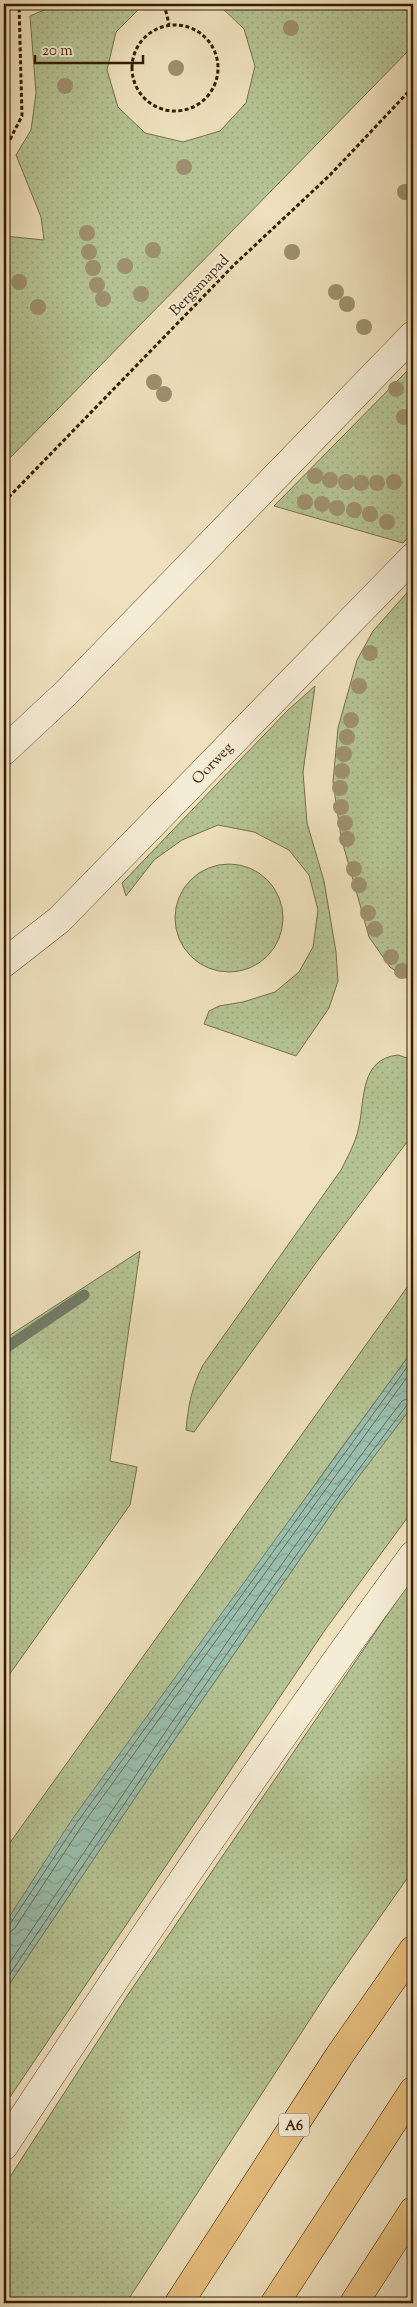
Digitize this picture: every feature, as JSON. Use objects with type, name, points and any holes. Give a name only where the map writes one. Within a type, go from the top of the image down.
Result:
[{"type":"highway","name":"A6","points":[[179,2303],[339,2056],[413,1950]]},
{"type":"highway","points":[[275,2303],[413,2091]]},
{"type":"highway","points":[[354,2303],[413,2211]]},
{"type":"street","points":[[4,751],[65,694],[413,335]]},
{"type":"street","name":"Oorweg","points":[[4,963],[59,920],[413,556]]},
{"type":"street","points":[[4,2146],[194,1864],[413,1555]]},
{"type":"path","points":[[4,151],[22,116],[18,4]]},
{"type":"path","points":[[164,4],[169,24]]},
{"type":"path","points":[[169,24],[184,25],[197,30],[208,39],[216,52],[219,66],[217,81],[211,94],[200,104],[187,110],[172,112],[158,108],[146,101],[137,90],[132,77],[132,62],[136,49],[144,37],[156,29],[169,24]]},
{"type":"path","name":"Bergsmapad","points":[[4,502],[235,264],[330,175],[413,87]]},
{"type":"shaded area","points":[[58,4],[144,4],[116,32],[107,70],[118,107],[145,133],[183,142],[220,131],[246,103],[255,66],[244,29],[218,4],[413,4],[413,46],[4,464],[4,236],[44,240],[41,217],[16,155],[31,130],[36,93],[30,16]]},
{"type":"shaded area","points":[[407,371],[413,373],[413,532],[403,543],[274,506]]},
{"type":"shaded area","points":[[413,586],[413,980],[404,977],[390,967],[369,937],[341,837],[333,782],[338,728],[357,660],[373,631]]},
{"type":"shaded area","points":[[315,686],[303,772],[307,823],[324,881],[336,952],[338,981],[329,1008],[296,1056],[204,1024],[209,1011],[219,1006],[243,1002],[275,992],[299,972],[313,947],[318,910],[309,875],[289,850],[254,832],[218,825],[182,840],[154,860],[126,896],[122,883],[288,710]]},
{"type":"shaded area","points":[[229,864],[250,868],[267,880],[279,897],[283,918],[279,939],[267,956],[250,968],[229,972],[208,968],[191,956],[179,939],[175,918],[179,897],[191,880],[208,868]]},
{"type":"shaded area","points":[[398,1055],[413,1060],[413,1134],[315,1264],[194,1432],[186,1430],[191,1396],[203,1365],[341,1170],[358,1132],[366,1082],[371,1072],[377,1064],[386,1058]]},
{"type":"shaded area","points":[[140,1251],[110,1461],[137,1467],[130,1505],[4,1682],[4,1339]]},
{"type":"shaded area","points":[[413,1279],[413,1350],[326,1469],[4,1925],[4,1851]]},
{"type":"shaded area","points":[[413,1405],[413,1510],[325,1630],[4,2106],[4,1992],[168,1749],[341,1500]]},
{"type":"shaded area","points":[[413,1577],[413,1870],[331,1987],[126,2303],[4,2303],[4,2186],[127,1996]]},
{"type":"water","points":[[413,1350],[413,1405],[341,1500],[168,1749],[4,1992],[4,1925],[73,1818]]},
{"type":"waterway","points":[[4,1349],[84,1295]]}]
